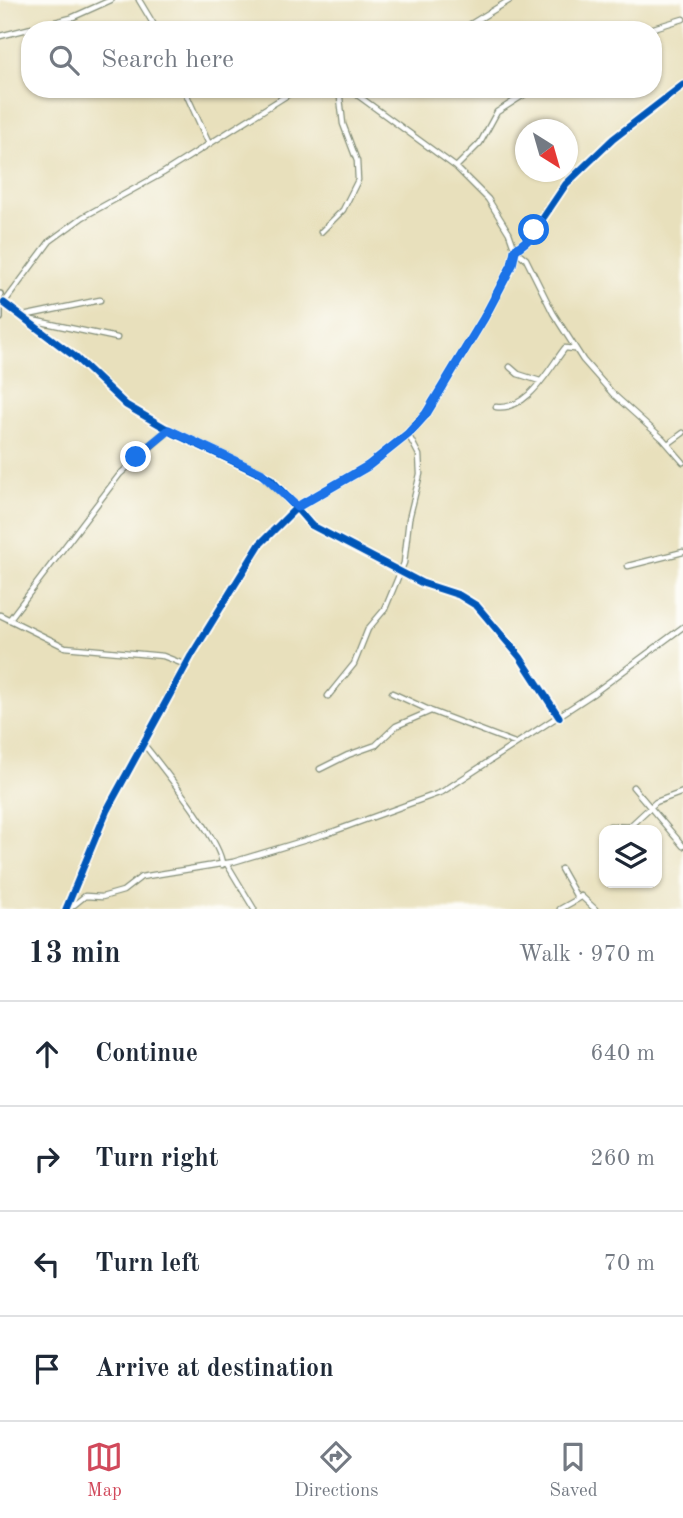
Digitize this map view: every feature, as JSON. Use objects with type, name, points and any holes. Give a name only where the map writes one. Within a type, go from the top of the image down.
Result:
[{"type":"street","points":[[59,21],[111,0]]},
{"type":"street","points":[[139,0],[152,21]]},
{"type":"street","points":[[475,21],[509,0]]},
{"type":"street","points":[[662,25],[683,19]]},
{"type":"street","points":[[0,36],[21,31]]},
{"type":"street","points":[[68,909],[107,810],[187,665],[260,544],[297,507],[368,466],[408,434],[426,414],[450,377],[512,265],[515,250],[529,239],[543,215],[580,168],[612,139],[683,85]]},
{"type":"street","points":[[188,98],[209,144]]},
{"type":"street","points":[[2,304],[50,241],[83,217],[283,98]]},
{"type":"street","points":[[321,232],[343,210],[358,180],[357,161],[343,124],[340,98]]},
{"type":"street","points":[[362,98],[456,166],[501,217],[515,250],[526,259],[575,349],[612,394],[668,444],[683,462]]},
{"type":"street","points":[[456,166],[480,143],[497,112],[519,98]]},
{"type":"street","points":[[0,294],[0,318]]},
{"type":"street","points":[[25,318],[100,300]]},
{"type":"street","points":[[2,304],[25,318],[74,356],[116,398],[169,430],[261,473],[297,507],[311,525],[322,532],[430,587],[459,595],[477,606],[520,657],[559,717]]},
{"type":"street","points":[[25,318],[117,338]]},
{"type":"street","points":[[496,407],[518,403],[540,381],[565,348],[575,349]]},
{"type":"street","points":[[510,367],[540,381]]},
{"type":"street","points":[[9,620],[120,474],[169,430]]},
{"type":"street","points":[[668,444],[683,433]]},
{"type":"street","points":[[328,696],[354,664],[368,629],[385,608],[401,571],[420,474],[419,455],[408,434]]},
{"type":"street","points":[[628,566],[683,552]]},
{"type":"street","points":[[0,614],[65,647],[163,656],[187,665]]},
{"type":"street","points":[[68,909],[85,896],[102,897],[123,891],[141,877],[227,864],[329,833],[442,792],[559,717],[683,627]]},
{"type":"street","points":[[392,693],[516,744]]},
{"type":"street","points":[[320,769],[376,745],[396,726],[431,711]]},
{"type":"street","points":[[144,743],[190,805],[254,909]]},
{"type":"street","points":[[633,787],[683,846]]},
{"type":"street","points":[[632,825],[652,810],[656,802],[683,792]]},
{"type":"street","points":[[222,857],[227,864]]},
{"type":"street","points":[[561,869],[578,899]]},
{"type":"street","points":[[560,909],[581,896],[595,909]]},
{"type":"cycle path","points":[[66,909],[107,810],[191,656],[260,544],[297,507],[368,466],[408,434],[426,414],[484,318],[512,265],[515,250],[529,239],[566,184],[613,139],[683,85]]},
{"type":"cycle path","points":[[4,303],[74,356],[126,405],[174,433],[271,479],[311,525],[422,583],[459,595],[477,606],[520,657],[559,717]]},
{"type":"route","points":[[136,457],[156,444],[169,430],[271,479],[297,507],[334,486],[388,451],[426,414],[484,318],[512,265],[515,250],[529,239],[534,230]]}]
